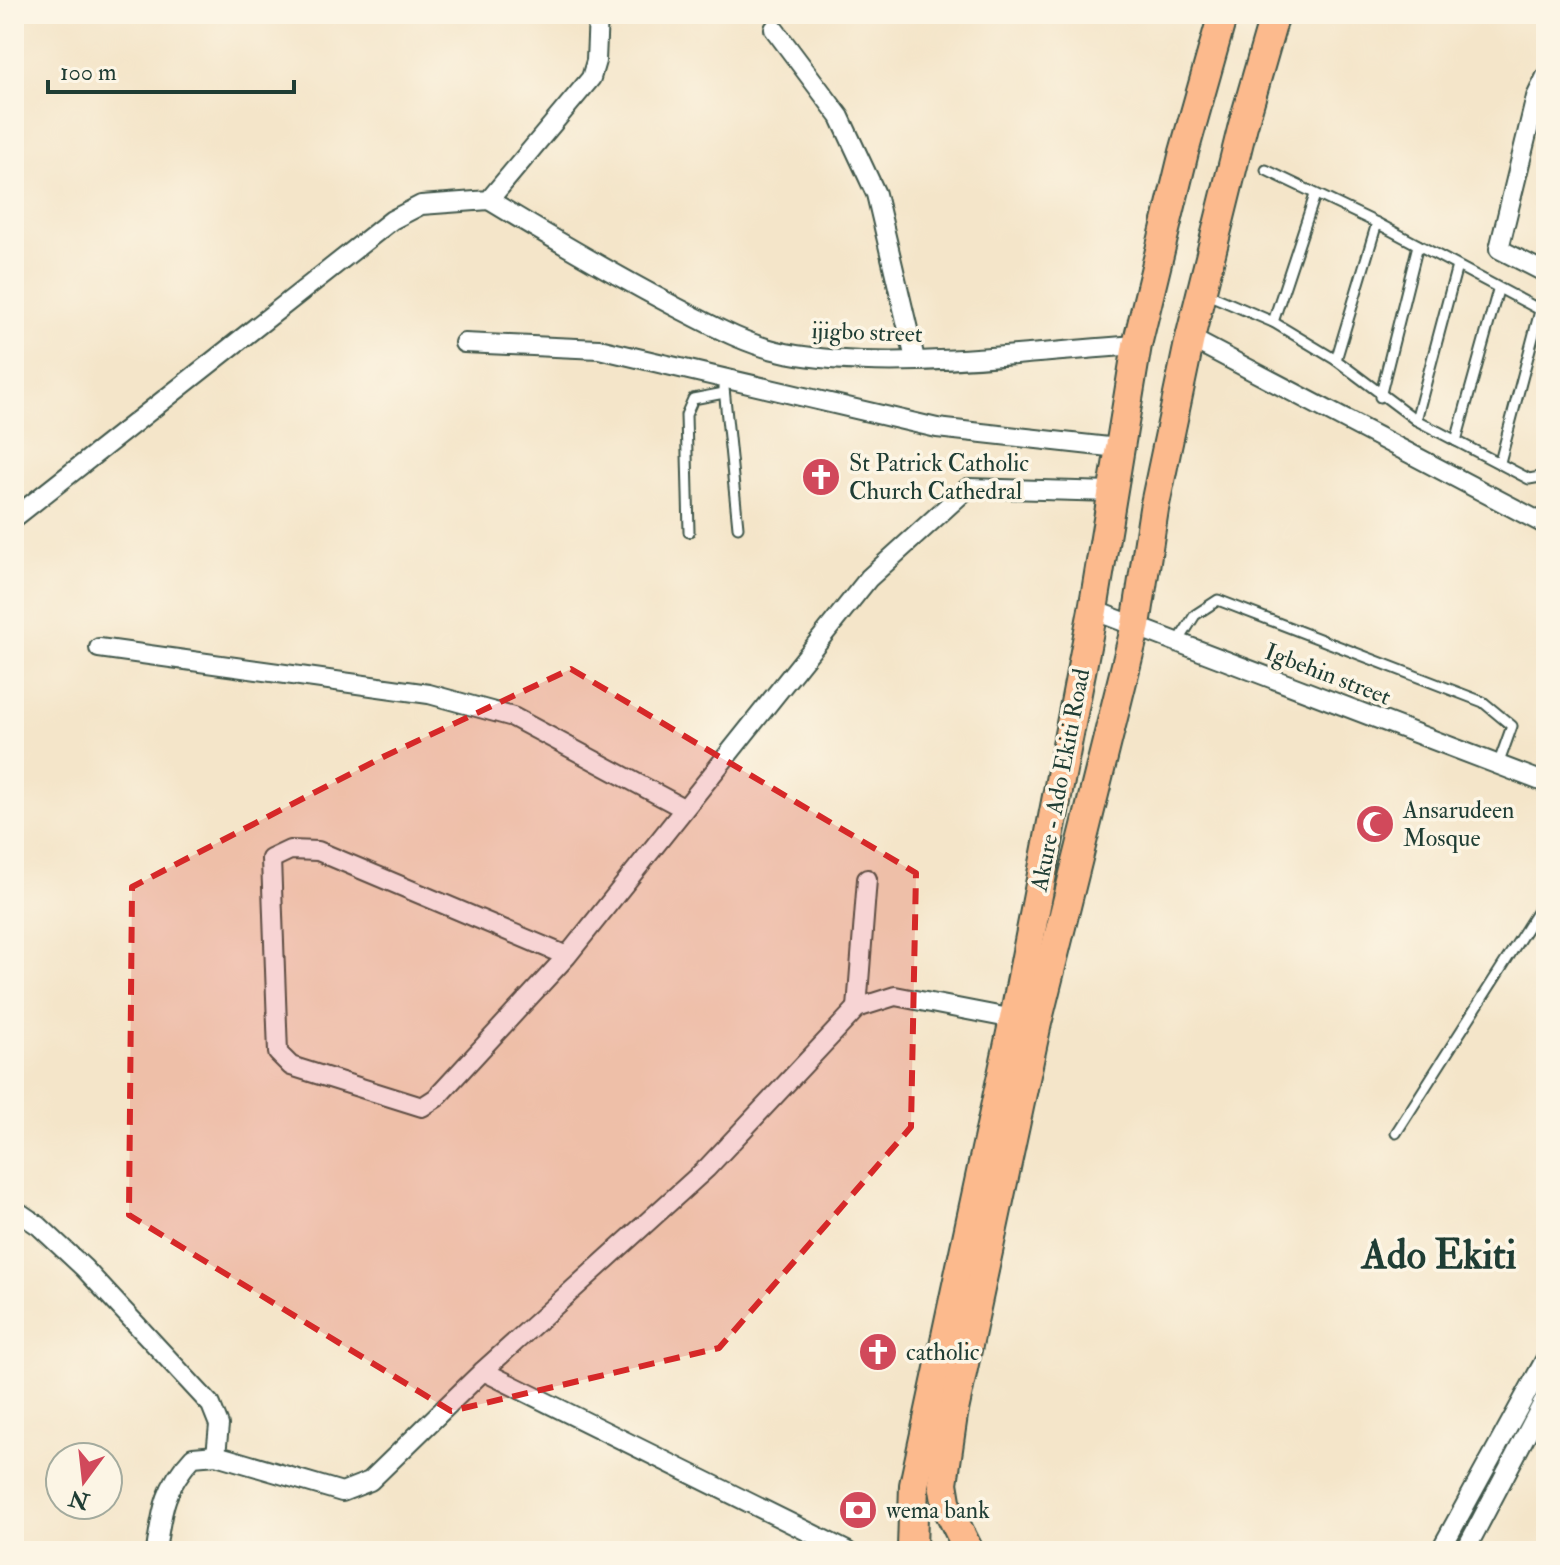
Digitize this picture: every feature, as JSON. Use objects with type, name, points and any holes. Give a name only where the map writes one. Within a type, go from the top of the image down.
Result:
[{"type":"main road","name":"Akure - Ado Ekiti Road","points":[[912,1550],[914,1485],[1014,1019],[1093,610],[1137,345],[1184,152],[1223,14]]},
{"type":"main road","name":"Akure - Ado Ekiti Road","points":[[947,1507],[943,1483],[947,1450],[1037,1023],[1136,625],[1154,509],[1190,338],[1275,14]]},
{"type":"main road","points":[[912,1550],[947,1507],[969,1551]]},
{"type":"street","points":[[14,518],[392,220],[421,205],[489,200],[591,78],[596,61],[598,14]]},
{"type":"street","points":[[774,29],[840,117],[876,194],[915,359]]},
{"type":"street","points":[[1546,76],[1536,97],[1499,249],[1546,273]]},
{"type":"street","name":"ijigbo street","points":[[489,200],[603,269],[724,332],[783,353],[849,361],[1137,345]]},
{"type":"street","points":[[1190,338],[1546,525]]},
{"type":"street","points":[[464,343],[599,349],[724,385],[937,428],[1118,448]]},
{"type":"street","points":[[567,956],[318,851],[290,850],[271,859],[278,1053],[291,1066],[422,1107],[436,1098],[567,956],[869,578],[968,488],[1112,492]]},
{"type":"street","name":"Igbehin street","points":[[1093,610],[1546,783]]},
{"type":"street","points":[[99,648],[429,694],[513,717],[683,808]]},
{"type":"street","points":[[857,1008],[867,879]]},
{"type":"street","points":[[156,1551],[162,1507],[174,1478],[193,1457],[216,1455],[342,1492],[370,1481],[483,1371],[707,1168],[857,1008],[895,996],[1014,1019]]},
{"type":"street","points":[[14,1209],[39,1226],[84,1268],[211,1405],[219,1425],[216,1455]]},
{"type":"street","points":[[1440,1551],[1546,1358]]},
{"type":"street","points":[[483,1371],[847,1551]]},
{"type":"street","points":[[1465,1551],[1546,1397]]},
{"type":"lane","points":[[1266,170],[1377,223],[1543,312],[1500,462]]},
{"type":"lane","points":[[1273,322],[1315,195]]},
{"type":"lane","points":[[1336,360],[1377,223]]},
{"type":"lane","points":[[1380,397],[1418,245]]},
{"type":"lane","points":[[1416,420],[1457,266]]},
{"type":"lane","points":[[1456,441],[1498,290]]},
{"type":"lane","points":[[1202,292],[1273,322],[1336,360],[1380,397],[1416,420],[1529,479],[1546,476]]},
{"type":"lane","points":[[689,532],[686,415],[693,399],[724,385],[738,527]]},
{"type":"lane","points":[[1178,642],[1195,615],[1218,600],[1365,656],[1483,702],[1512,726],[1498,765]]},
{"type":"lane","points":[[1396,1133],[1546,898]]},
{"type":"highlighted area","points":[[571,669],[916,873],[911,1127],[719,1348],[451,1411],[129,1215],[132,887],[385,756]]},
{"type":"place","name":"St Patrick Catholic Church Cathedral","points":[[821,477]]},
{"type":"place","name":"Ansarudeen Mosque","points":[[1375,824]]},
{"type":"place","name":"catholic","points":[[878,1352]]},
{"type":"place","name":"wema bank","points":[[858,1510]]},
{"type":"district","name":"Ado Ekiti","points":[[1439,1254]]}]
